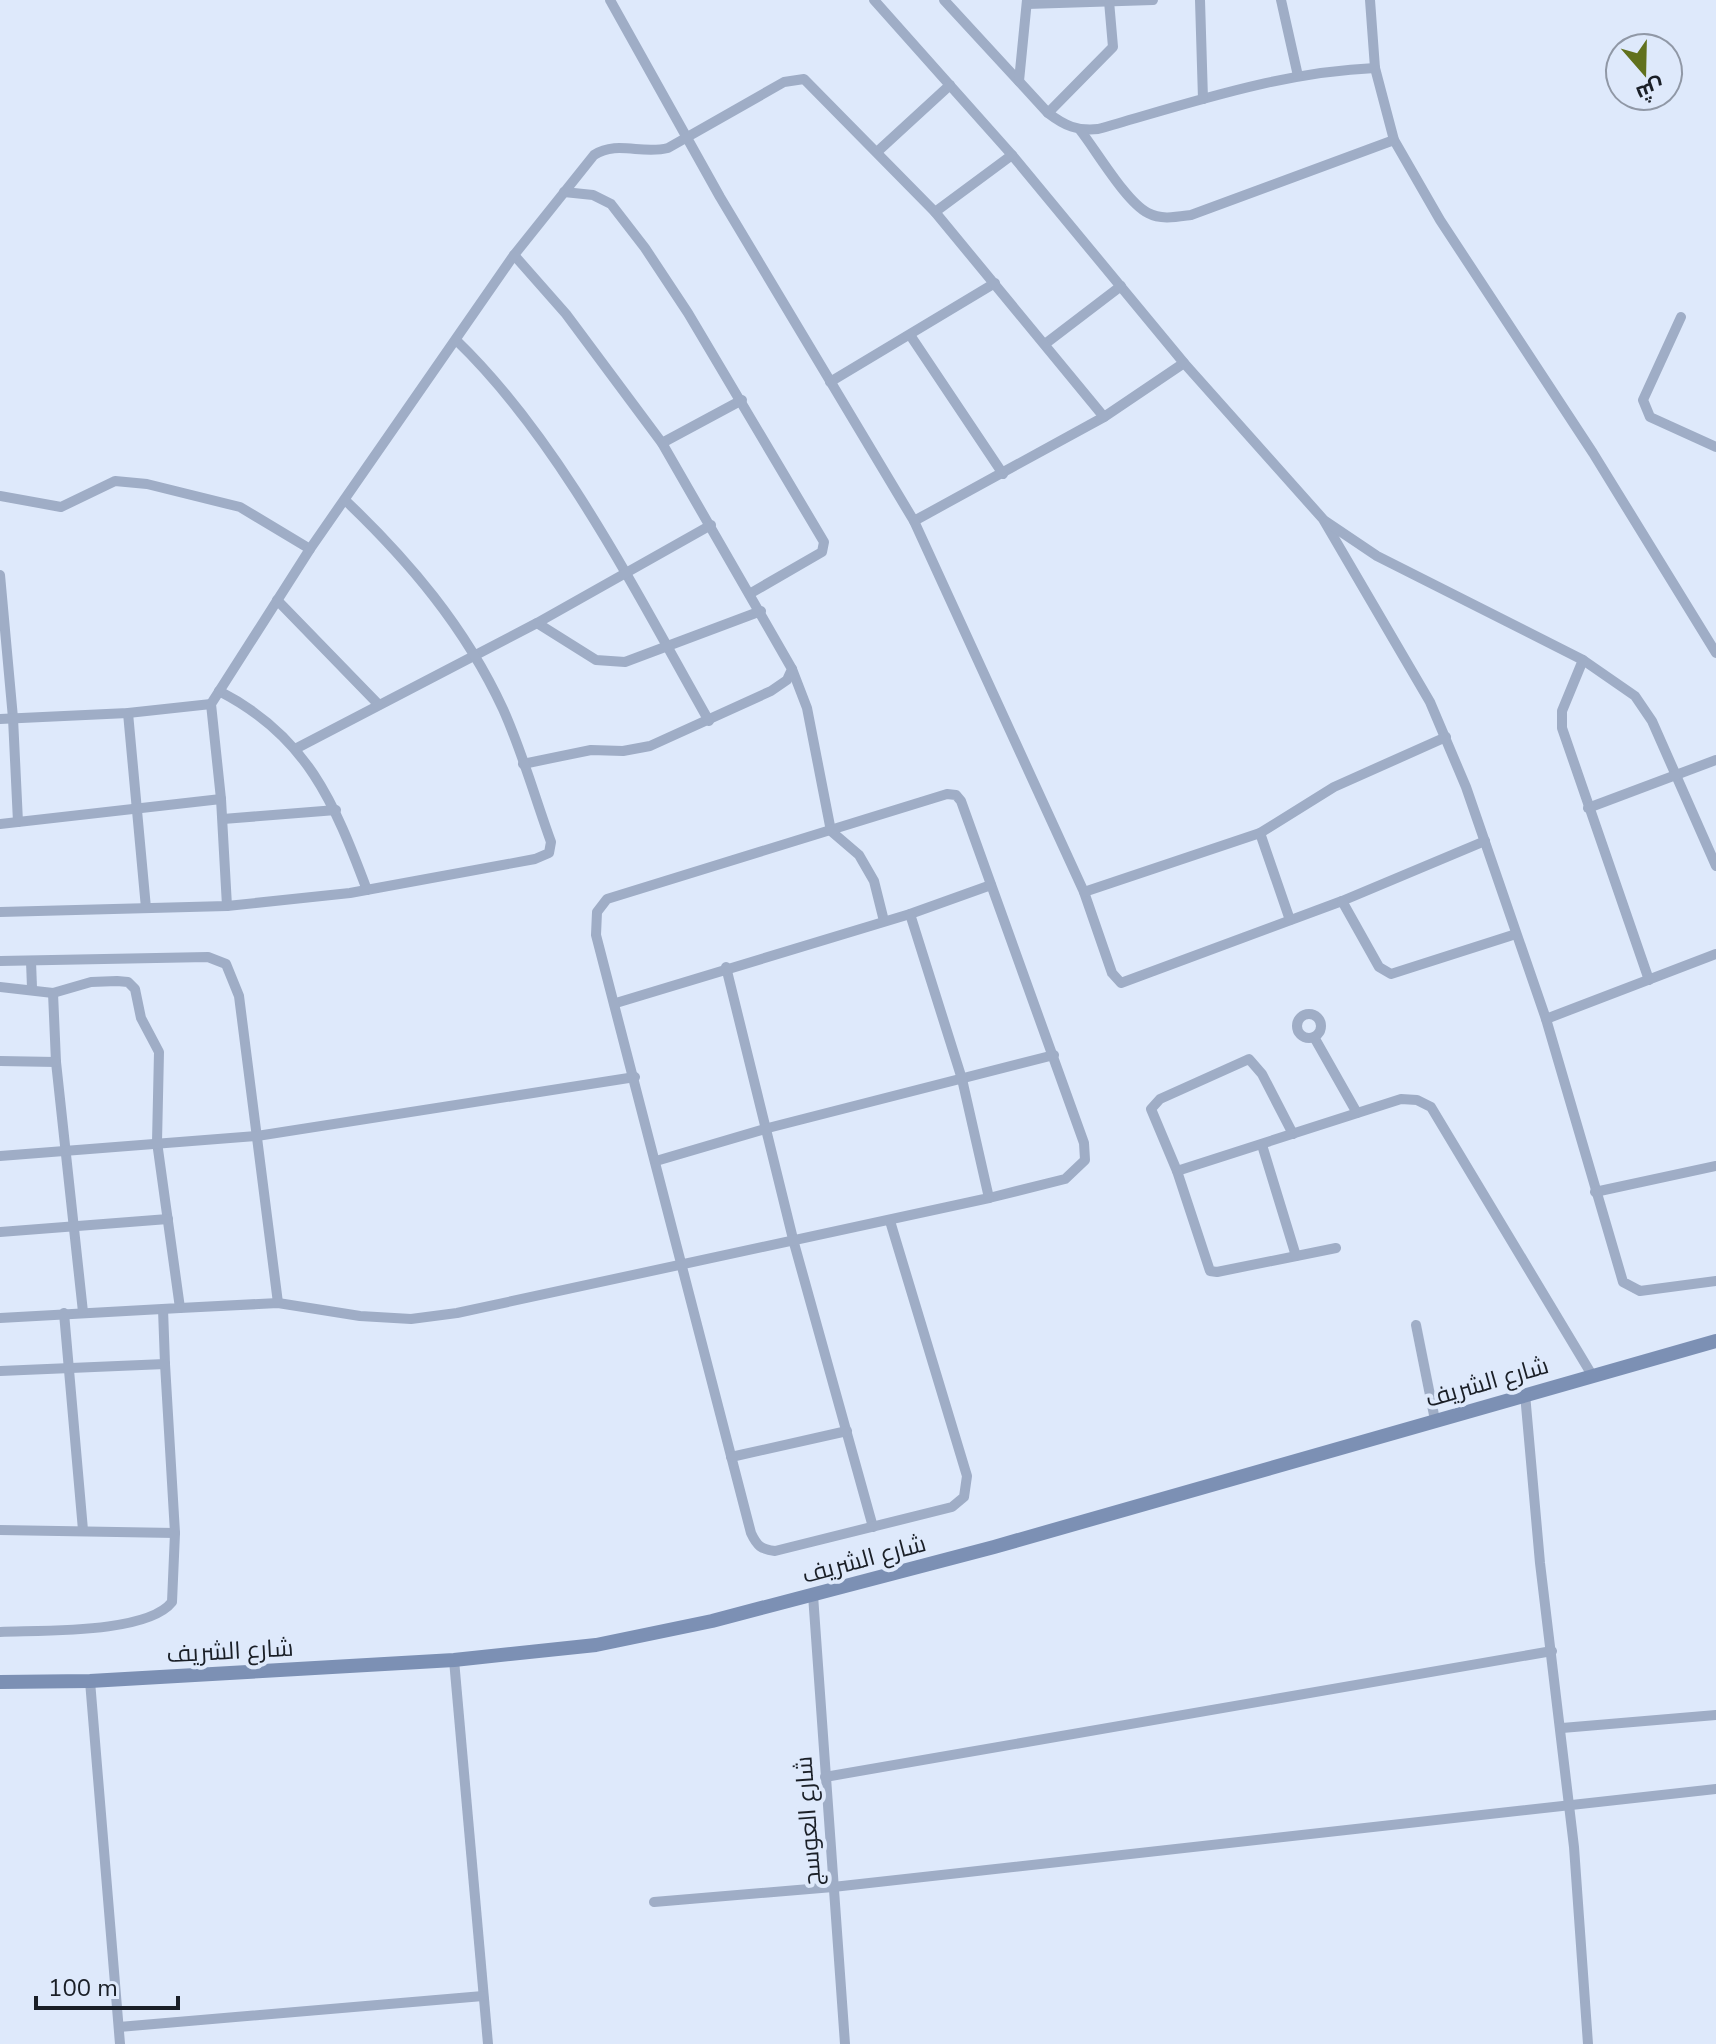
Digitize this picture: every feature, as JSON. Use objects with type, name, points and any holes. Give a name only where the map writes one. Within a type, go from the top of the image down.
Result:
[{"type":"main road","name":"شارع الشريف","points":[[0,1682],[90,1681],[454,1660],[596,1645],[712,1621],[813,1595],[1716,1341]]},
{"type":"street","points":[[874,0],[1012,155],[1184,363],[1323,519],[1430,702],[1446,737],[1546,1019],[1623,1282],[1640,1291],[1716,1281]]},
{"type":"street","points":[[944,0],[1048,113],[1069,127],[1080,130],[1098,129],[1203,99],[1326,70],[1375,68]]},
{"type":"street","points":[[1019,81],[1027,2],[1153,0]]},
{"type":"street","points":[[1200,0],[1203,99]]},
{"type":"street","points":[[1281,0],[1298,76]]},
{"type":"street","points":[[1370,0],[1375,68],[1394,140],[1440,220],[1593,453],[1716,653]]},
{"type":"street","points":[[615,1],[634,49],[914,521],[1084,892],[1112,973],[1126,984],[1342,901],[1485,841]]},
{"type":"street","points":[[1048,113],[1113,47],[1109,1]]},
{"type":"street","points":[[227,906],[223,819],[211,704],[310,549],[514,255],[594,155],[605,148],[654,152],[687,138],[796,78],[813,84],[935,212],[1104,417]]},
{"type":"street","points":[[877,152],[950,85]]},
{"type":"street","points":[[1080,130],[1140,208],[1158,217],[1172,218],[1191,215],[1394,140]]},
{"type":"street","points":[[935,212],[1012,155]]},
{"type":"street","points":[[564,192],[593,195],[619,212],[688,313],[824,542],[822,552],[751,593]]},
{"type":"street","points":[[514,255],[566,314],[662,443],[751,593],[792,669],[807,708],[831,831],[859,855],[874,881],[884,921]]},
{"type":"street","points":[[830,382],[995,283]]},
{"type":"street","points":[[1045,344],[1121,286]]},
{"type":"street","points":[[1681,317],[1643,400],[1643,407],[1650,417],[1716,447]]},
{"type":"street","points":[[910,335],[1003,474]]},
{"type":"street","points":[[456,340],[524,420],[579,496],[709,721]]},
{"type":"street","points":[[914,521],[1104,417],[1184,363]]},
{"type":"street","points":[[662,443],[742,400]]},
{"type":"street","points":[[0,496],[61,507],[115,481],[147,484],[240,507],[310,549]]},
{"type":"street","points":[[0,912],[227,906],[367,890],[535,859],[549,853],[551,842],[503,709],[473,654],[417,573],[345,500]]},
{"type":"street","points":[[1323,519],[1377,556],[1583,660],[1635,696],[1652,721],[1716,866]]},
{"type":"street","points":[[297,748],[537,623],[711,525]]},
{"type":"street","points":[[0,575],[13,718],[18,822]]},
{"type":"street","points":[[277,600],[379,705]]},
{"type":"street","points":[[537,623],[596,660],[625,662],[668,649],[761,611]]},
{"type":"street","points":[[1583,660],[1562,711],[1562,728],[1649,980]]},
{"type":"street","points":[[523,764],[591,750],[637,750],[709,721],[771,691],[787,680],[792,669]]},
{"type":"street","points":[[219,691],[260,715],[297,748],[336,810],[367,890]]},
{"type":"street","points":[[0,719],[128,713],[211,704]]},
{"type":"street","points":[[128,713],[146,908]]},
{"type":"street","points":[[1084,892],[1260,833],[1334,787],[1446,737]]},
{"type":"street","points":[[1588,808],[1716,760]]},
{"type":"street","points":[[0,1318],[278,1303],[360,1316],[411,1319],[457,1313],[683,1265],[794,1243],[1065,1179],[1085,1160],[1076,1113],[961,801],[956,795],[947,794],[607,899],[597,912],[596,935],[616,1003],[683,1265],[731,1457],[751,1533],[764,1549],[775,1551],[952,1507],[964,1497],[968,1486],[890,1221]]},
{"type":"street","points":[[0,824],[221,799]]},
{"type":"street","points":[[223,819],[336,810]]},
{"type":"street","points":[[1260,833],[1290,920]]},
{"type":"street","points":[[616,1003],[726,967],[910,914],[991,885]]},
{"type":"street","points":[[1342,901],[1379,967],[1391,974],[1516,934]]},
{"type":"street","points":[[910,914],[962,1079],[989,1198]]},
{"type":"street","points":[[1546,1019],[1716,954]]},
{"type":"street","points":[[0,961],[208,957],[226,964],[239,996],[278,1303]]},
{"type":"street","points":[[31,961],[32,988]]},
{"type":"street","points":[[726,967],[794,1243],[873,1527]]},
{"type":"street","points":[[0,987],[32,988],[53,993],[91,982],[128,982],[135,989],[141,1018],[159,1052],[157,1142],[180,1308]]},
{"type":"street","points":[[53,993],[56,1062],[83,1312]]},
{"type":"street","points":[[1314,1037],[1357,1113]]},
{"type":"street","points":[[656,1161],[768,1128],[1054,1055]]},
{"type":"street","points":[[1293,1134],[1255,1063],[1241,1060],[1152,1104],[1210,1271],[1336,1248]]},
{"type":"street","points":[[0,1061],[56,1062]]},
{"type":"street","points":[[0,1156],[257,1136],[635,1077]]},
{"type":"street","points":[[1177,1171],[1401,1099],[1417,1100],[1431,1107],[1592,1375]]},
{"type":"street","points":[[1262,1145],[1296,1256]]},
{"type":"street","points":[[1595,1192],[1716,1166]]},
{"type":"street","points":[[0,1232],[168,1219]]},
{"type":"street","points":[[0,1632],[110,1625],[165,1610],[175,1593],[175,1533],[163,1309]]},
{"type":"street","points":[[64,1313],[83,1530]]},
{"type":"street","points":[[1416,1325],[1435,1420]]},
{"type":"street","points":[[0,1371],[67,1365],[165,1364]]},
{"type":"street","points":[[1525,1394],[1570,1807],[1588,2044]]},
{"type":"street","points":[[731,1457],[847,1431]]},
{"type":"street","points":[[0,1530],[175,1533]]},
{"type":"street","name":"شارع العوسج","points":[[813,1595],[845,2044]]},
{"type":"street","points":[[825,1777],[1552,1651]]},
{"type":"street","points":[[454,1660],[488,2044]]},
{"type":"street","points":[[90,1681],[120,2044]]},
{"type":"street","points":[[1562,1728],[1716,1715]]},
{"type":"street","points":[[654,1902],[833,1887],[1716,1789]]},
{"type":"street","points":[[119,2027],[483,1996]]}]
